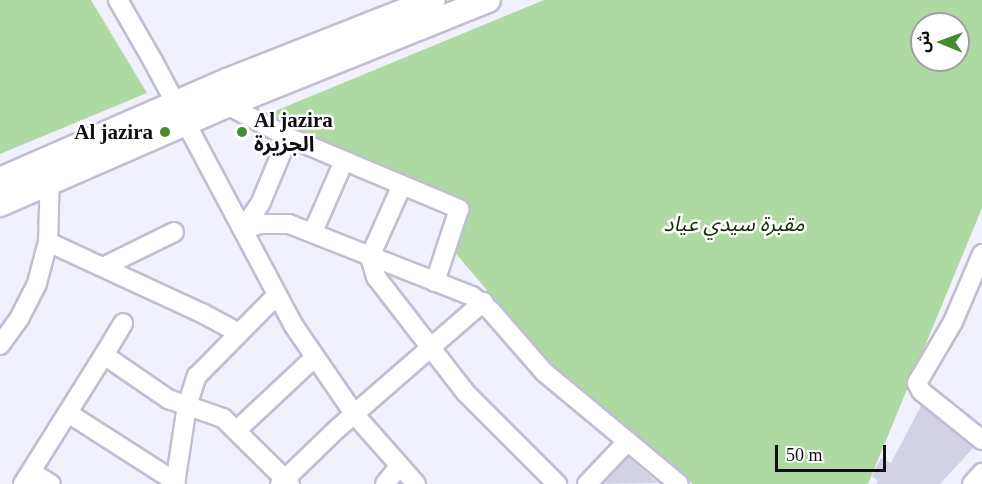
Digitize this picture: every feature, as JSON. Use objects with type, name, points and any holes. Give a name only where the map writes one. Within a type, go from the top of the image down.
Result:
[{"type":"main road","points":[[0,204],[50,170],[433,0]]},
{"type":"main road","points":[[180,113],[227,105],[488,0]]},
{"type":"main road","points":[[0,180],[50,170]]},
{"type":"street","points":[[118,0],[277,295],[314,358],[355,415],[416,484]]},
{"type":"street","points":[[227,105],[288,137],[459,209],[435,282]]},
{"type":"street","points":[[243,229],[261,202],[288,137]]},
{"type":"street","points":[[313,232],[344,161]]},
{"type":"street","points":[[0,345],[20,317],[37,283],[48,242],[50,170]]},
{"type":"street","points":[[402,185],[370,257],[376,277],[430,350],[466,393],[557,484]]},
{"type":"street","points":[[243,229],[289,224],[483,302],[544,372],[628,441],[672,482]]},
{"type":"street","points":[[103,267],[174,232]]},
{"type":"street","points":[[48,242],[239,333]]},
{"type":"street","points":[[982,254],[953,322],[917,383],[921,391],[982,440]]},
{"type":"street","points":[[389,294],[407,272]]},
{"type":"street","points":[[68,413],[176,483],[187,406],[197,376],[277,295]]},
{"type":"street","points":[[104,355],[168,399],[223,418],[237,430],[285,483],[337,429],[483,302]]},
{"type":"street","points":[[51,484],[27,478],[123,323]]},
{"type":"street","points":[[237,430],[314,358]]},
{"type":"street","points":[[587,484],[628,441]]},
{"type":"street","points":[[385,484],[399,467]]},
{"type":"street","points":[[972,484],[982,473]]},
{"type":"green space","points":[[0,0],[91,0],[147,93],[0,154]]},
{"type":"green space","name":"مقبرة سيدي عياد","points":[[544,0],[982,0],[982,208],[868,484],[693,484],[547,361],[452,249],[466,204],[263,116]]},
{"type":"building","points":[[922,404],[975,446],[940,484],[876,484],[878,481],[872,476],[881,458],[891,463]]},
{"type":"building","points":[[624,454],[658,483],[595,484]]},
{"type":"place","name":"Al jazira","points":[[165,132]]},
{"type":"place","name":"Al jazira الجزيرة","points":[[242,132]]}]
